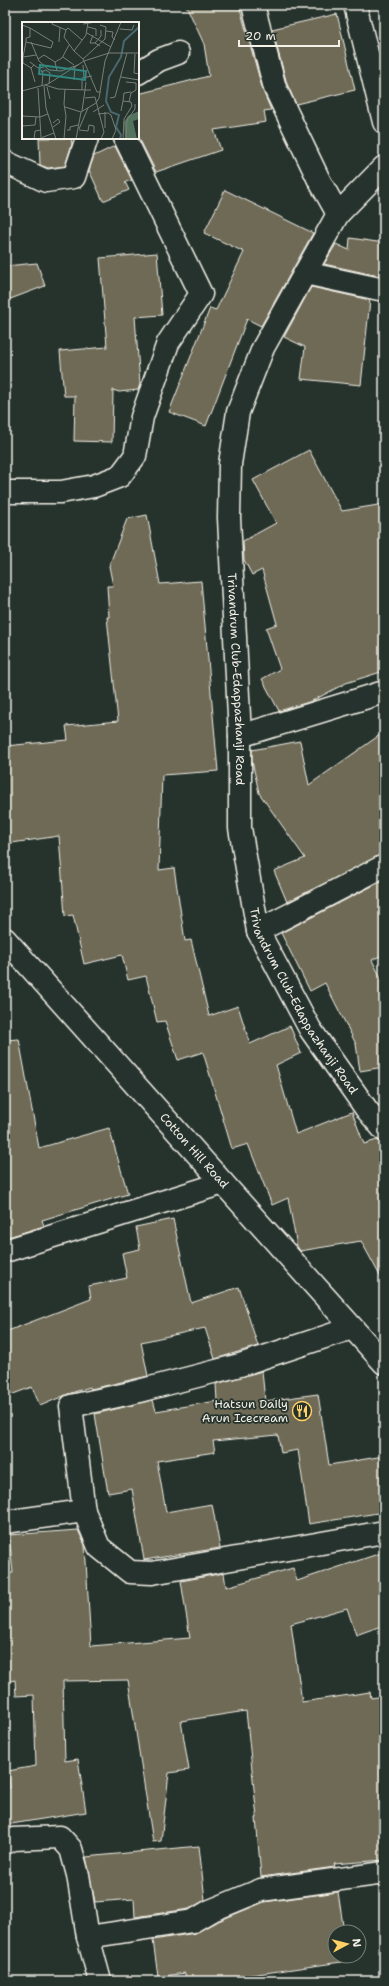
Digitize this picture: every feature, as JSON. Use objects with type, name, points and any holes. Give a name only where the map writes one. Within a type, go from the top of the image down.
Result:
[{"type":"street","points":[[253,5],[275,88],[319,180],[338,214]]},
{"type":"street","points":[[355,5],[384,122]]},
{"type":"street","points":[[139,72],[159,60],[178,53]]},
{"type":"street","points":[[5,162],[46,181],[74,177],[87,139]]},
{"type":"street","points":[[5,492],[61,492],[94,486],[120,476],[135,456],[142,417],[168,343],[200,294],[125,139]]},
{"type":"street","name":"Trivandrum Club-Edappazhanji Road","points":[[384,167],[338,214],[261,355],[238,412],[230,464],[229,518],[240,736],[240,828],[258,931],[310,1029],[384,1130]]},
{"type":"street","points":[[305,273],[384,290]]},
{"type":"street","points":[[240,736],[384,692]]},
{"type":"street","points":[[258,931],[384,866]]},
{"type":"street","name":"Cotton Hill Road","points":[[5,939],[384,1362]]},
{"type":"street","points":[[5,1251],[223,1183]]},
{"type":"street","points":[[352,1328],[240,1365],[131,1393],[71,1406],[84,1511],[99,1547],[130,1572],[152,1573],[384,1532]]},
{"type":"street","points":[[5,1522],[84,1511]]},
{"type":"street","points":[[5,1843],[13,1839],[60,1837],[71,1849],[78,1875],[88,1937],[100,1981]]},
{"type":"street","points":[[88,1937],[193,1921],[210,1911],[261,1890],[384,1873]]},
{"type":"building","points":[[186,5],[239,5],[263,91],[271,110],[264,111],[266,122],[214,130],[221,150],[156,172],[139,138],[139,94],[209,76],[204,44]]},
{"type":"building","points":[[337,14],[355,90],[296,104],[287,84],[272,29]]},
{"type":"building","points":[[39,139],[71,139],[72,144],[65,166],[48,168],[40,165]]},
{"type":"building","points":[[115,146],[132,180],[125,182],[129,190],[103,201],[89,170],[94,156]]},
{"type":"building","points":[[225,190],[313,233],[261,326],[247,319],[206,426],[169,412],[210,308],[216,310],[244,252],[204,233]]},
{"type":"building","points":[[350,238],[384,243],[379,276],[324,264],[336,244],[349,250]]},
{"type":"building","points":[[157,253],[162,315],[135,317],[140,384],[138,390],[119,392],[113,390],[112,442],[74,441],[75,396],[64,396],[60,351],[107,347],[100,258]]},
{"type":"building","points":[[37,263],[45,286],[5,301],[5,266]]},
{"type":"building","points":[[311,287],[370,300],[361,385],[301,379],[305,347],[284,337]]},
{"type":"building","points":[[309,450],[342,511],[384,504],[384,671],[346,683],[312,701],[279,711],[262,679],[280,669],[266,628],[277,624],[262,570],[252,575],[244,560],[243,541],[276,523],[253,480]]},
{"type":"building","points":[[147,515],[160,584],[201,581],[218,771],[162,775],[159,870],[174,868],[185,941],[191,940],[209,1016],[238,1006],[250,1044],[290,1026],[301,1053],[276,1065],[296,1134],[352,1112],[364,1144],[377,1140],[384,1142],[384,1283],[361,1241],[300,1251],[297,1246],[288,1198],[272,1205],[248,1144],[232,1149],[203,1052],[178,1060],[165,1021],[157,1022],[146,976],[128,980],[122,955],[84,964],[73,915],[65,916],[59,836],[5,844],[5,746],[68,740],[66,726],[118,721],[107,617],[109,617],[107,586],[113,586],[109,566],[127,519]]},
{"type":"building","points":[[384,732],[384,854],[287,902],[274,871],[305,858],[259,793],[252,761],[252,750],[300,741],[309,785]]},
{"type":"building","points":[[384,880],[384,954],[372,960],[384,984],[384,1067],[360,1071],[356,1044],[325,983],[310,991],[281,933]]},
{"type":"building","points":[[19,1039],[39,1148],[109,1128],[128,1194],[42,1220],[44,1226],[5,1238],[5,1040]]},
{"type":"building","points":[[173,1219],[191,1303],[239,1287],[258,1346],[215,1359],[205,1328],[141,1342],[148,1376],[91,1389],[90,1387],[68,1394],[40,1406],[32,1387],[5,1397],[5,1332],[91,1299],[89,1286],[127,1278],[122,1253],[140,1249],[136,1227]]},
{"type":"building","points":[[262,1371],[265,1401],[318,1394],[329,1465],[384,1456],[384,1512],[309,1524],[298,1450],[281,1453],[278,1435],[213,1441],[215,1452],[157,1461],[166,1512],[212,1504],[220,1548],[144,1560],[132,1489],[108,1493],[95,1414],[153,1400],[156,1411],[217,1401],[216,1384]]},
{"type":"building","points":[[78,1530],[85,1545],[91,1646],[190,1638],[181,1581],[224,1573],[226,1587],[293,1568],[297,1581],[384,1552],[384,1625],[356,1635],[347,1608],[291,1624],[302,1702],[370,1692],[371,1698],[384,1696],[384,1860],[334,1864],[335,1867],[261,1877],[257,1818],[246,1711],[181,1721],[189,1770],[169,1773],[161,1841],[153,1842],[128,1680],[63,1681],[65,1761],[78,1759],[86,1812],[5,1825],[5,1788],[10,1788],[8,1771],[36,1766],[34,1695],[16,1696],[15,1680],[5,1682],[5,1573],[13,1573],[9,1535]]},
{"type":"building","points":[[199,1846],[205,1900],[189,1909],[135,1917],[134,1899],[95,1902],[86,1857]]},
{"type":"building","points":[[338,1892],[343,1924],[327,1924],[327,1964],[244,1976],[244,1981],[186,1981],[185,1973],[158,1977],[153,1940],[195,1933],[216,1922],[264,1902]]},
{"type":"place","name":"Hatsun Daily Arun Icecream","points":[[302,1411]]}]
